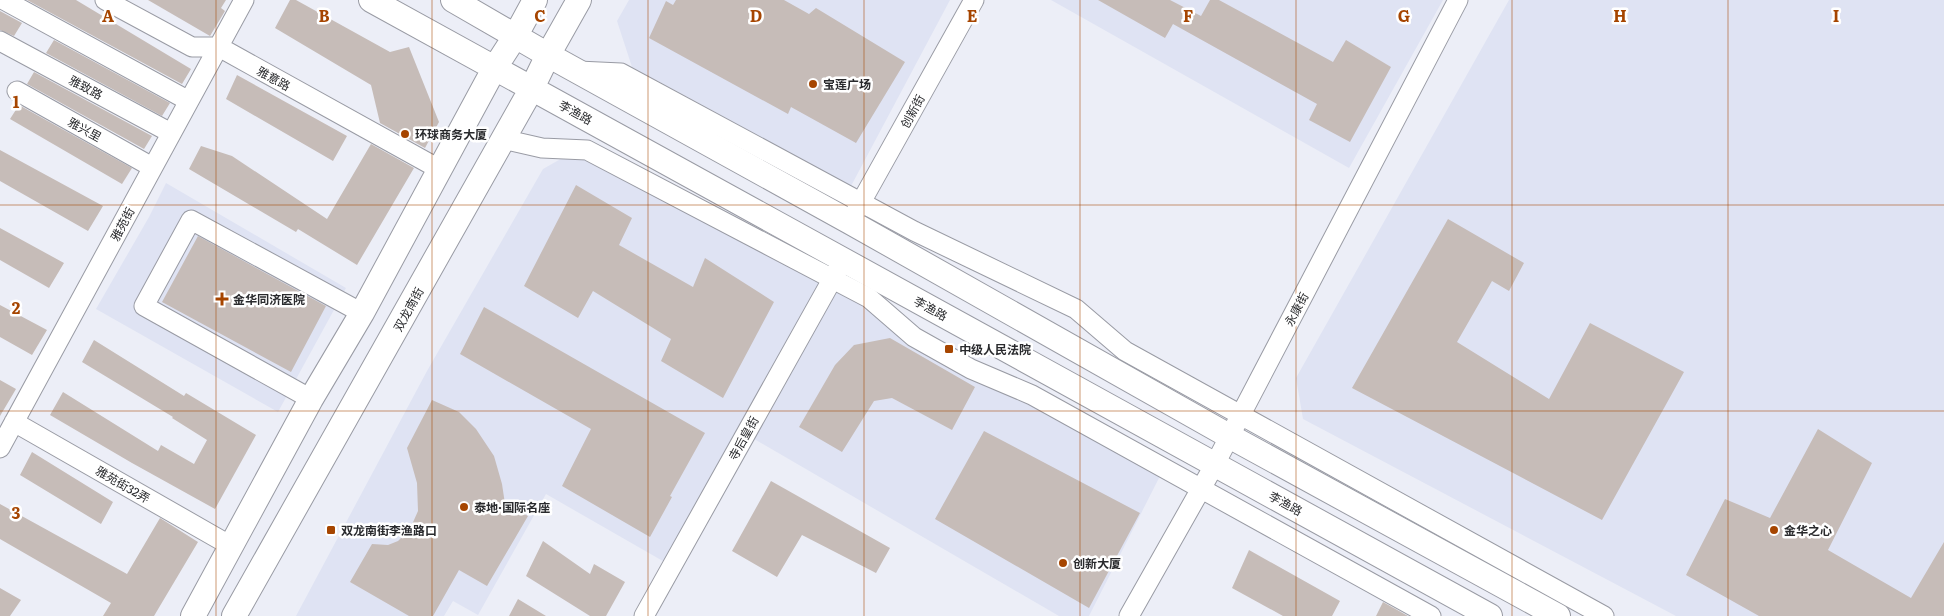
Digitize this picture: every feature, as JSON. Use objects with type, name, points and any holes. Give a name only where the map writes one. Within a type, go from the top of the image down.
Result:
[{"type":"main road","name":"李渔路","points":[[371,0],[494,69],[532,88],[838,269],[1215,464],[1490,616]]},
{"type":"main road","points":[[453,0],[577,71],[856,212],[1229,436],[1558,616]]},
{"type":"main road","points":[[193,616],[311,399],[362,313],[439,169],[534,0]]},
{"type":"main road","name":"双龙南街","points":[[234,616],[503,140],[579,0]]},
{"type":"street","points":[[4,0],[190,101]]},
{"type":"street","name":"雅意路","points":[[105,0],[192,47],[218,47],[439,169]]},
{"type":"street","name":"雅苑街","points":[[0,448],[244,0]]},
{"type":"street","name":"创新街","points":[[856,212],[974,0]]},
{"type":"street","name":"永康街","points":[[1129,616],[1215,464],[1458,0]]},
{"type":"street","name":"雅致路","points":[[0,42],[171,133]]},
{"type":"street","name":"雅兴里","points":[[17,91],[152,167]]},
{"type":"street","points":[[503,140],[542,148],[587,150],[838,269],[869,298],[922,342],[971,369],[1032,395],[1431,616]]},
{"type":"street","points":[[856,212],[914,231],[1076,309],[1125,351],[1604,616]]},
{"type":"street","points":[[311,399],[144,306],[191,220],[362,313]]},
{"type":"street","name":"寺后皇街","points":[[644,616],[838,269]]},
{"type":"street","name":"雅苑街32弄","points":[[14,422],[231,546]]},
{"type":"shaded area","points":[[629,0],[950,0],[851,186],[632,67],[617,21]]},
{"type":"shaded area","points":[[1051,0],[1443,0],[1349,168]]},
{"type":"shaded area","name":"金华之心","points":[[1509,0],[1944,0],[1944,616],[1676,616],[1303,419],[1296,378]]},
{"type":"shaded area","points":[[573,152],[838,290],[1160,476],[1089,616],[1059,616],[749,436],[675,568],[546,494],[478,615],[453,601],[444,616],[296,616],[427,371],[543,169]]},
{"type":"shaded area","name":"金华同济医院","points":[[166,183],[346,288],[278,412],[96,309],[149,217]]},
{"type":"building","points":[[27,0],[76,0],[191,69],[182,84]]},
{"type":"building","points":[[148,0],[226,0],[221,8],[225,11],[210,36]]},
{"type":"building","points":[[290,0],[296,0],[390,52],[409,47],[439,122],[425,148],[380,123],[371,85],[275,28]]},
{"type":"building","name":"宝莲广场","points":[[676,0],[784,0],[809,14],[816,8],[905,62],[856,143],[791,107],[788,114],[649,38],[666,1],[673,5]]},
{"type":"building","points":[[1098,0],[1170,0],[1201,16],[1210,0],[1219,0],[1333,62],[1346,40],[1391,67],[1350,142],[1309,120],[1317,104],[1173,24],[1165,38]]},
{"type":"building","points":[[0,11],[22,23],[14,36],[0,30]]},
{"type":"building","points":[[54,40],[170,103],[162,116],[46,53]]},
{"type":"building","points":[[34,72],[152,136],[144,149],[27,84]]},
{"type":"building","points":[[237,75],[347,136],[333,161],[226,99]]},
{"type":"building","points":[[19,105],[132,168],[122,184],[10,119]]},
{"type":"building","points":[[371,144],[414,168],[357,265],[298,229],[296,232],[189,169],[201,146],[232,156],[327,219]]},
{"type":"building","points":[[0,150],[103,206],[88,231],[0,181]]},
{"type":"building","points":[[576,185],[632,218],[619,245],[693,287],[705,258],[774,302],[723,398],[661,361],[671,339],[593,291],[578,318],[524,286]]},
{"type":"building","points":[[1448,219],[1524,263],[1509,291],[1492,281],[1457,342],[1549,399],[1590,323],[1684,372],[1602,520],[1352,388]]},
{"type":"building","points":[[0,228],[64,263],[49,288],[0,260]]},
{"type":"building","points":[[198,236],[326,306],[291,372],[162,302]]},
{"type":"building","points":[[0,305],[47,330],[32,355],[0,337]]},
{"type":"building","points":[[484,307],[705,433],[650,537],[562,486],[591,429],[460,354]]},
{"type":"building","points":[[890,338],[975,387],[952,430],[892,398],[874,401],[842,452],[799,427],[835,365],[854,345]]},
{"type":"building","points":[[94,340],[184,396],[186,393],[256,435],[215,509],[50,415],[63,392],[158,451],[161,445],[194,464],[207,440],[173,417],[82,362]]},
{"type":"building","points":[[0,380],[16,389],[0,416]]},
{"type":"building","name":"泰地·国际名座","points":[[432,400],[459,412],[476,429],[494,456],[502,484],[505,504],[528,516],[487,586],[459,570],[433,616],[409,616],[350,582],[372,544],[388,545],[398,541],[410,529],[418,511],[417,483],[407,448]]},
{"type":"building","name":"金华之心","points":[[1818,429],[1872,463],[1828,550],[1911,598],[1944,542],[1944,616],[1759,616],[1686,575],[1725,499],[1770,518]]},
{"type":"building","name":"创新大厦","points":[[984,431],[1140,513],[1089,608],[935,519]]},
{"type":"building","points":[[32,452],[113,502],[101,524],[20,475]]},
{"type":"building","points":[[771,481],[890,548],[876,573],[802,535],[777,577],[732,551]]},
{"type":"building","points":[[0,504],[127,574],[160,518],[198,542],[154,616],[103,616],[111,603],[0,539]]},
{"type":"building","points":[[543,541],[590,574],[594,564],[625,582],[606,616],[590,616],[526,576]]},
{"type":"building","points":[[1249,550],[1340,601],[1332,616],[1283,616],[1232,588]]},
{"type":"building","points":[[0,588],[21,600],[10,616],[0,616]]},
{"type":"building","points":[[518,599],[546,616],[509,616]]},
{"type":"building","points":[[1383,602],[1408,616],[1376,616]]},
{"type":"place","name":"宝莲广场","points":[[813,84]]},
{"type":"place","name":"环球商务大厦","points":[[405,134]]},
{"type":"place","name":"金华同济医院","points":[[222,299]]},
{"type":"place","name":"中级人民法院","points":[[949,349]]},
{"type":"place","name":"泰地·国际名座","points":[[464,507]]},
{"type":"place","name":"双龙南街李渔路口","points":[[331,530]]},
{"type":"place","name":"金华之心","points":[[1774,530]]},
{"type":"place","name":"创新大厦","points":[[1063,563]]}]
